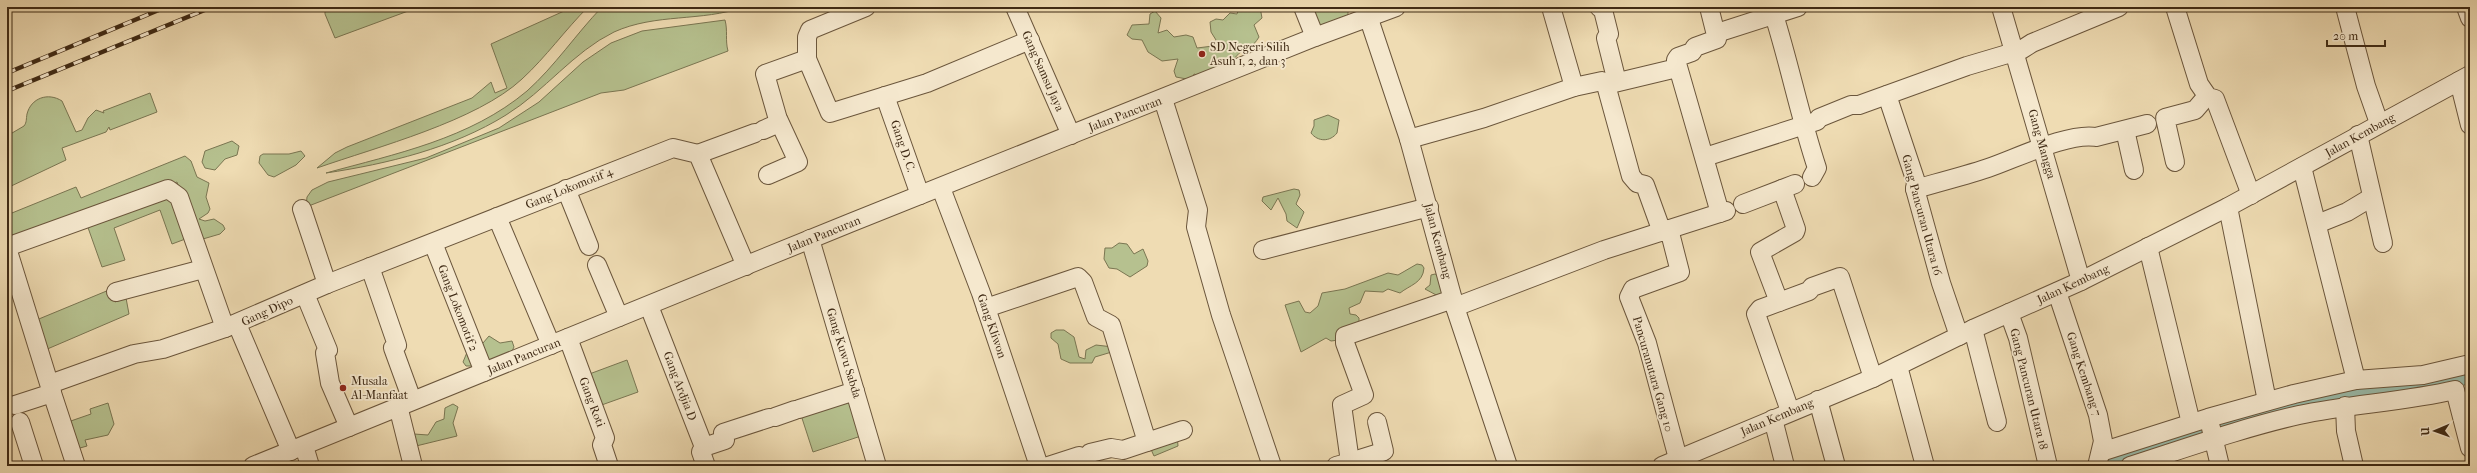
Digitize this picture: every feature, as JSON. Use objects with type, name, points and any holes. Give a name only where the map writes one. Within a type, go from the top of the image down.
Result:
[{"type":"street","points":[[866,7],[810,30],[807,37],[807,59],[830,113],[927,83],[1030,40]]},
{"type":"street","name":"Gang Samsu Jaya","points":[[1015,7],[1071,134]]},
{"type":"street","points":[[1303,7],[1315,37]]},
{"type":"street","name":"Jalan Pancuran","points":[[253,466],[405,403],[649,306],[810,239],[940,188],[1071,134],[1163,99],[1368,16],[1396,7]]},
{"type":"street","points":[[1551,7],[1574,87]]},
{"type":"street","points":[[1599,7],[1603,10],[1609,34],[1606,38],[1612,84],[1631,176],[1637,183],[1645,185],[1666,230]]},
{"type":"street","points":[[1377,422],[1383,452],[1343,464],[1342,405],[1364,395],[1345,343],[1345,336],[1454,303],[1604,250],[1723,212],[1677,68],[1678,57],[1692,52],[1695,47],[1717,40],[1717,33],[1709,7]]},
{"type":"street","points":[[1717,33],[1769,13],[1798,7]]},
{"type":"street","name":"Gang Mangga","points":[[2001,7],[2016,52],[2081,281]]},
{"type":"street","points":[[1705,157],[1804,125],[1851,105],[1859,105],[1967,66],[2016,52],[2118,7]]},
{"type":"street","points":[[2175,7],[2199,84],[2207,96],[2215,99],[2251,195]]},
{"type":"street","points":[[2345,7],[2366,86],[2379,124]]},
{"type":"street","points":[[2466,7],[2470,18]]},
{"type":"street","points":[[1769,13],[1791,67],[1791,81],[1817,168],[1812,177]]},
{"type":"street","name":"Jalan Kembang","points":[[1368,16],[1409,139],[1429,207],[1454,303],[1508,466]]},
{"type":"street","points":[[768,175],[798,162],[779,121],[765,74],[807,59]]},
{"type":"street","points":[[1409,139],[1490,116],[1599,80],[1612,84],[1677,68]]},
{"type":"street","points":[[2465,78],[2470,125]]},
{"type":"street","name":"Jalan Kembang","points":[[1673,464],[1790,411],[1873,378],[1966,333],[2081,281],[2251,195],[2465,78]]},
{"type":"street","name":"Gang Pancuran Utara 16","points":[[1887,94],[1916,182],[1915,189],[1941,283],[1966,333],[1998,422]]},
{"type":"street","name":"Gang D. C.","points":[[885,96],[920,195]]},
{"type":"street","points":[[2175,162],[2165,118],[2195,110],[2207,96]]},
{"type":"street","points":[[1163,99],[1198,210],[1196,227],[1222,315],[1272,466]]},
{"type":"street","points":[[746,266],[698,154],[759,132],[778,124],[779,121]]},
{"type":"street","points":[[1915,189],[1989,168],[2043,146],[2125,130],[2146,124]]},
{"type":"street","points":[[2125,130],[2134,170]]},
{"type":"street","points":[[2358,136],[2383,243]]},
{"type":"street","name":"Gang Lokomotif 4","points":[[327,284],[670,148],[698,154]]},
{"type":"street","points":[[2302,167],[2316,224],[2369,389]]},
{"type":"street","points":[[1743,204],[1789,186],[1796,229],[1795,232],[1760,252],[1779,302]]},
{"type":"street","name":"Gang Kliwon","points":[[940,188],[986,308],[1039,466]]},
{"type":"street","points":[[34,466],[17,413],[51,389],[134,354],[163,349],[231,326],[203,269],[179,197],[168,189],[7,248],[51,389],[76,466]]},
{"type":"street","points":[[566,189],[589,246]]},
{"type":"street","points":[[2316,224],[2347,212],[2372,197]]},
{"type":"street","points":[[1263,250],[1429,207]]},
{"type":"street","points":[[2228,207],[2267,401]]},
{"type":"street","points":[[302,209],[327,284]]},
{"type":"street","name":"Gang Roti","points":[[497,217],[605,438],[602,445],[609,466]]},
{"type":"street","name":"Pancuranutara Gang 10","points":[[1666,230],[1680,272],[1632,289],[1629,297],[1647,343],[1673,464]]},
{"type":"street","name":"Gang Kuwu Sabda","points":[[810,239],[877,466]]},
{"type":"street","name":"Gang Lokomotif 2","points":[[433,243],[484,372]]},
{"type":"street","points":[[2148,247],[2220,466]]},
{"type":"street","points":[[597,265],[619,317]]},
{"type":"street","points":[[370,267],[397,345],[393,348],[405,403],[413,466]]},
{"type":"street","points":[[116,292],[203,269]]},
{"type":"street","points":[[986,308],[1078,277],[1083,282],[1096,317],[1110,325],[1147,442]]},
{"type":"street","points":[[1790,411],[1756,314],[1758,311],[1840,277],[1873,378]]},
{"type":"street","name":"Gang Dipo","points":[[310,466],[298,448],[231,326],[327,284]]},
{"type":"street","name":"Gang Kembang 7","points":[[2057,292],[2098,415],[2103,441],[2099,458]]},
{"type":"street","points":[[304,294],[328,350],[325,353],[330,383],[349,427]]},
{"type":"street","name":"Gang Ardjia D","points":[[649,306],[704,447],[701,452],[706,466]]},
{"type":"street","name":"Gang Pancuran Utara 18","points":[[2009,313],[2018,338],[2048,466]]},
{"type":"street","points":[[2099,458],[2207,428],[2299,415],[2345,406],[2369,389],[2420,399],[2456,381],[2470,364]]},
{"type":"street","points":[[1898,366],[1925,466]]},
{"type":"street","points":[[2130,466],[2207,428],[2267,401],[2294,394],[2369,389],[2423,375],[2456,381]]},
{"type":"street","points":[[2456,381],[2470,448]]},
{"type":"street","points":[[704,447],[725,440],[723,433],[855,391]]},
{"type":"street","points":[[2294,394],[2299,415]]},
{"type":"street","points":[[1818,400],[1836,466]]},
{"type":"street","points":[[2345,406],[2346,431],[2354,466]]},
{"type":"street","points":[[1773,419],[1785,466]]},
{"type":"street","points":[[1048,466],[1084,454],[1111,448],[1123,450],[1182,430]]},
{"type":"green space","points":[[337,7],[419,7],[335,38],[325,11]]},
{"type":"green space","points":[[573,7],[588,7],[531,71],[503,94],[479,108],[453,120],[396,142],[317,168],[335,153],[347,147],[472,98],[491,82],[495,93],[507,88],[491,44]]},
{"type":"green space","points":[[602,7],[744,7],[711,15],[646,22],[614,32],[585,50],[534,95],[486,127],[464,137],[419,153],[372,165],[326,173],[431,143],[457,133],[505,108],[537,81]]},
{"type":"green space","points":[[1239,7],[1260,7],[1262,18],[1254,25],[1259,37],[1253,44],[1239,53],[1229,63],[1200,76],[1194,74],[1192,80],[1176,77],[1174,71],[1178,59],[1162,61],[1148,52],[1142,40],[1132,39],[1127,35],[1132,25],[1149,24],[1150,14],[1155,11],[1161,18],[1158,33],[1167,30],[1174,37],[1186,35],[1193,37],[1197,48],[1213,46],[1216,40],[1211,32],[1210,22],[1216,19],[1223,20],[1230,13],[1237,14]]},
{"type":"green space","points":[[1309,7],[1348,7],[1348,15],[1319,26]]},
{"type":"green space","points":[[725,20],[728,51],[624,90],[601,93],[306,207],[307,197],[312,190],[328,182],[426,158],[499,128],[539,102],[583,62],[611,43],[642,31]]},
{"type":"green space","points":[[150,93],[157,112],[110,130],[109,127],[106,132],[62,148],[66,160],[7,188],[7,136],[24,126],[29,108],[36,100],[51,97],[62,101],[76,132],[82,130],[88,118],[96,110],[104,113],[103,111]]},
{"type":"green space","points":[[1328,115],[1339,120],[1337,133],[1331,138],[1324,140],[1317,138],[1311,133],[1314,126],[1314,120]]},
{"type":"green space","points":[[232,141],[239,146],[237,155],[225,159],[215,170],[205,168],[202,162],[205,151]]},
{"type":"green space","points":[[301,151],[305,156],[296,165],[274,177],[268,175],[259,163],[260,156],[263,154],[289,154]]},
{"type":"green space","points":[[185,156],[191,161],[197,177],[209,183],[206,197],[210,209],[208,213],[199,219],[205,221],[214,219],[223,225],[225,229],[220,234],[196,241],[177,182],[7,242],[7,215],[76,187],[81,198]]},
{"type":"green space","points":[[1294,189],[1299,190],[1300,195],[1296,204],[1304,212],[1297,228],[1287,221],[1286,214],[1278,198],[1271,210],[1262,201],[1263,197]]},
{"type":"green space","points":[[171,195],[188,238],[172,244],[160,210],[114,228],[125,260],[102,267],[86,222]]},
{"type":"green space","points":[[1119,243],[1127,244],[1134,254],[1143,249],[1148,261],[1147,266],[1130,277],[1117,269],[1109,268],[1104,259],[1105,248],[1112,248]]},
{"type":"green space","points":[[1417,264],[1422,265],[1424,268],[1419,280],[1400,293],[1388,289],[1383,292],[1365,291],[1360,303],[1349,308],[1350,314],[1356,315],[1359,318],[1359,324],[1339,340],[1331,341],[1326,338],[1301,352],[1285,305],[1299,301],[1305,312],[1310,313],[1318,306],[1322,293],[1345,289],[1388,273],[1398,275]]},
{"type":"green space","points":[[1435,274],[1442,277],[1447,288],[1440,297],[1425,289],[1430,285],[1431,275]]},
{"type":"green space","points":[[109,290],[115,302],[126,298],[129,314],[45,350],[34,321]]},
{"type":"green space","points":[[1056,330],[1064,330],[1074,337],[1079,357],[1085,359],[1086,350],[1096,345],[1113,347],[1115,351],[1095,357],[1092,363],[1070,363],[1061,359],[1058,344],[1051,338],[1051,333]]},
{"type":"green space","points":[[489,336],[500,343],[512,341],[514,347],[512,351],[477,366],[466,366],[463,362],[468,350],[483,343]]},
{"type":"green space","points":[[627,360],[638,392],[596,407],[584,376]]},
{"type":"green space","points":[[852,396],[864,435],[813,452],[800,412]]},
{"type":"green space","points":[[108,403],[114,424],[108,435],[85,440],[87,446],[73,450],[65,423],[91,414],[90,409]]},
{"type":"green space","points":[[453,404],[458,407],[453,423],[457,436],[412,447],[414,434],[428,435],[436,422],[444,419],[445,408]]},
{"type":"green space","points":[[1177,434],[1178,446],[1154,456],[1148,443]]},
{"type":"shaded area","points":[[2470,370],[2470,384],[2257,420],[2113,466],[2072,466],[2354,385]]},
{"type":"railway","points":[[7,73],[166,7]]},
{"type":"railway","points":[[7,91],[212,7]]},
{"type":"place","name":"SD Negeri Silih Asuh 1, 2, dan 3","points":[[1202,54]]},
{"type":"place","name":"Musala Al-Manfaat","points":[[343,388]]}]
